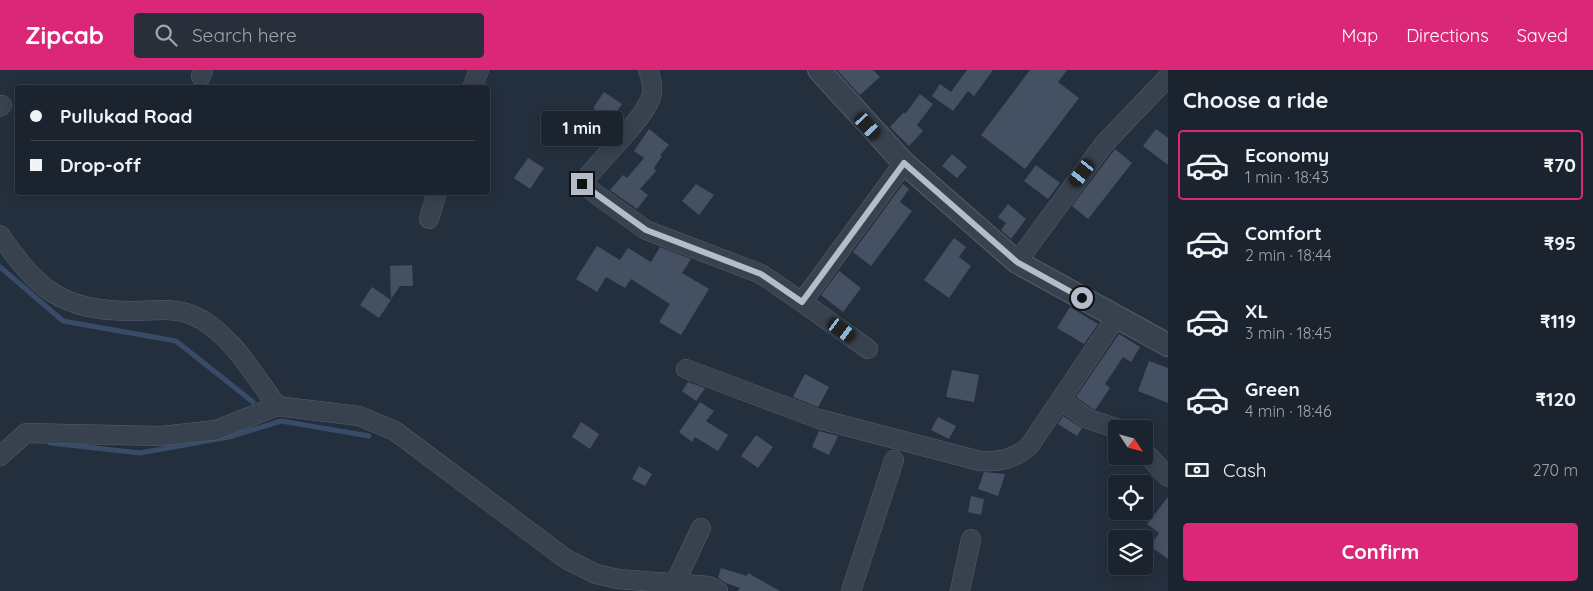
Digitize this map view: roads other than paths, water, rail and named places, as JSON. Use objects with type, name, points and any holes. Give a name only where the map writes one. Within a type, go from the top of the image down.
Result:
[{"type":"street","points":[[473,85],[479,70]]},
{"type":"street","points":[[648,70],[651,78],[652,96],[642,114],[593,168],[582,184],[646,230],[761,274],[868,349]]},
{"type":"street","points":[[819,70],[904,163],[1017,262],[1168,345]]},
{"type":"street","points":[[1017,262],[1104,144],[1168,77]]},
{"type":"street","points":[[802,302],[904,163]]},
{"type":"street","points":[[429,218],[436,195]]},
{"type":"street","points":[[0,235],[37,282],[65,300],[130,311],[160,309],[191,315],[210,325],[229,343],[278,406]]},
{"type":"street","points":[[686,369],[819,419],[980,461],[1000,460],[1020,454],[1030,445],[1117,316]]},
{"type":"street","points":[[1060,400],[1088,419],[1108,425]]},
{"type":"street","points":[[1,455],[26,433],[119,436],[180,434],[216,430],[278,406],[359,416],[379,422],[394,431],[566,559],[596,574],[618,579],[709,586],[718,591]]},
{"type":"street","points":[[850,591],[894,460]]},
{"type":"street","points":[[1153,461],[1168,477]]},
{"type":"street","points":[[675,583],[701,528]]},
{"type":"street","points":[[960,591],[972,539]]},
{"type":"waterway","points":[[0,267],[63,321],[176,341],[253,402]]},
{"type":"waterway","points":[[50,443],[140,453],[229,437],[281,421],[369,436]]}]
